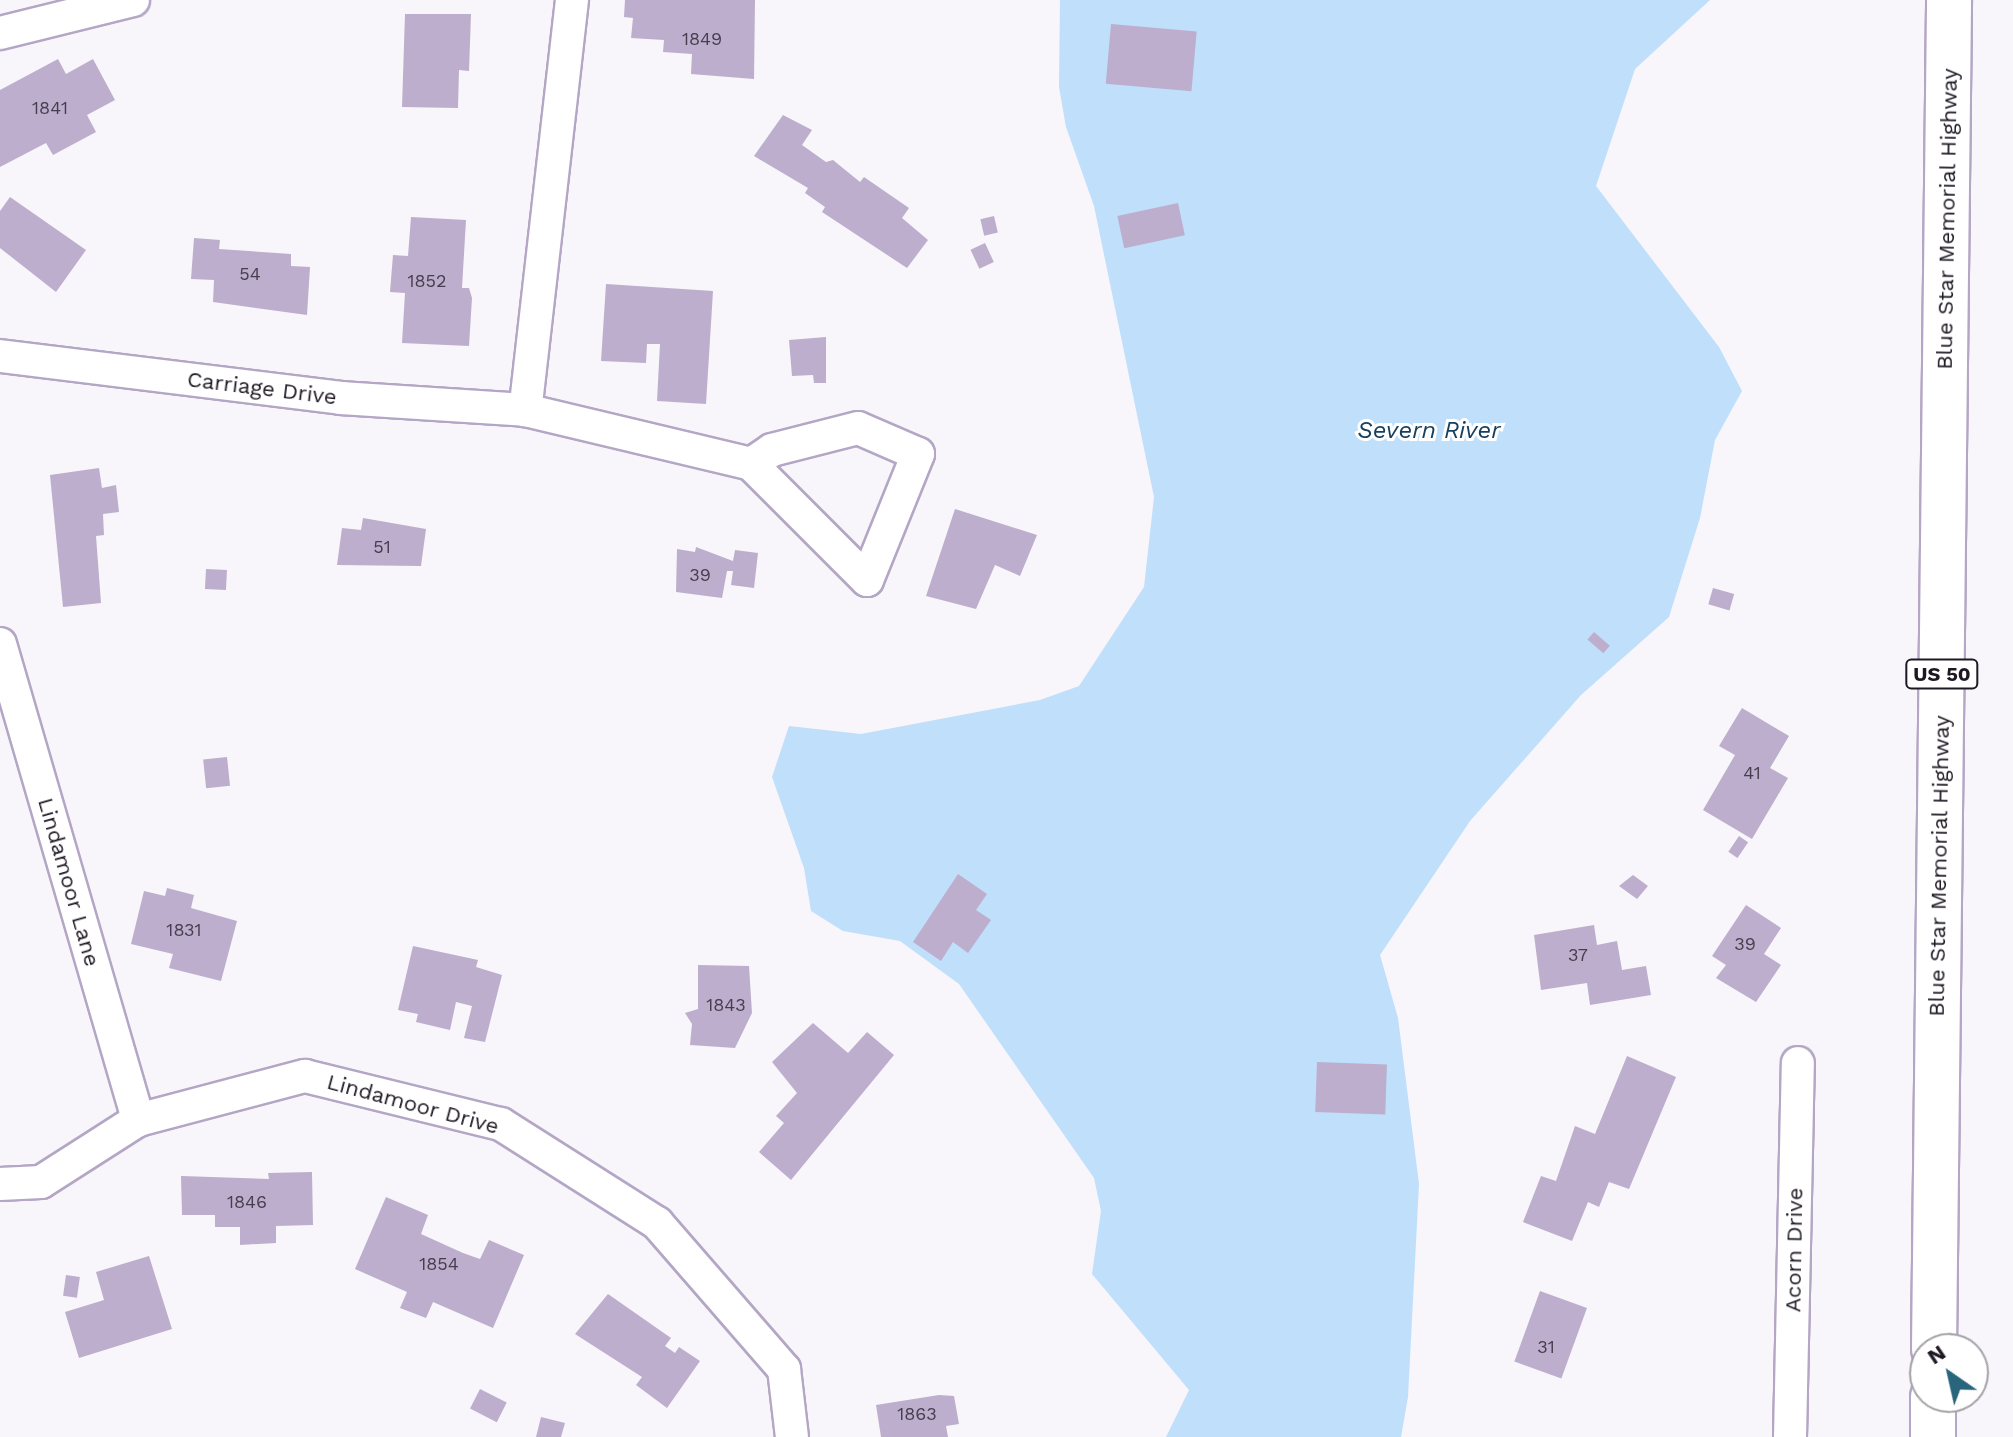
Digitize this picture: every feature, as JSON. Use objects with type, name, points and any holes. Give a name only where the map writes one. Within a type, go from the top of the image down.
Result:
[{"type":"highway","name":"Blue Star Memorial Highway","points":[[1934,1333],[1949,0]]},
{"type":"highway","points":[[1933,1413],[1933,1437]]},
{"type":"street","points":[[0,33],[133,0]]},
{"type":"street","points":[[525,410],[572,0]]},
{"type":"street","name":"Carriage Drive","points":[[0,356],[341,398],[525,410],[751,464]]},
{"type":"street","points":[[858,428],[918,454],[867,580],[751,464],[772,450],[858,428]]},
{"type":"street","name":"Lindamoor Lane","points":[[0,644],[138,1120]]},
{"type":"street","name":"Acorn Drive","points":[[1790,1437],[1798,1063]]},
{"type":"street","name":"Lindamoor Drive","points":[[0,1184],[41,1182],[138,1120],[305,1076],[501,1124],[657,1223],[784,1369],[792,1437]]},
{"type":"water","name":"Severn River","points":[[1060,0],[1710,0],[1635,69],[1596,186],[1719,347],[1742,391],[1715,440],[1700,518],[1669,617],[1581,695],[1470,821],[1380,955],[1398,1018],[1419,1184],[1408,1397],[1401,1437],[1166,1437],[1189,1390],[1092,1274],[1101,1211],[1094,1178],[959,984],[900,941],[843,931],[811,911],[804,868],[772,777],[789,726],[861,734],[1040,700],[1079,686],[1144,587],[1154,497],[1094,206],[1066,127],[1059,87]]},
{"type":"building","points":[[625,0],[755,0],[754,79],[691,74],[692,54],[663,52],[664,40],[631,38],[633,18],[624,17]]},
{"type":"building","points":[[405,14],[471,14],[469,71],[459,70],[458,108],[402,107]]},
{"type":"building","points":[[1111,24],[1197,31],[1191,91],[1106,84]]},
{"type":"building","points":[[58,59],[66,74],[93,59],[115,100],[87,115],[96,132],[53,155],[46,143],[0,167],[0,90]]},
{"type":"building","points":[[783,115],[812,130],[802,145],[826,162],[833,160],[860,182],[864,177],[909,208],[902,218],[928,240],[907,268],[822,212],[825,207],[805,193],[808,188],[754,156]]},
{"type":"building","points":[[10,197],[86,250],[56,292],[0,248],[0,211]]},
{"type":"building","points":[[1178,203],[1185,235],[1124,248],[1117,216]]},
{"type":"building","points":[[994,216],[998,233],[984,236],[980,219]]},
{"type":"building","points":[[411,217],[466,220],[462,288],[469,288],[472,298],[469,346],[402,343],[405,293],[390,292],[393,255],[408,256]]},
{"type":"building","points":[[194,238],[220,240],[219,249],[291,254],[291,266],[310,267],[307,315],[213,302],[214,280],[191,279]]},
{"type":"building","points":[[985,243],[994,262],[979,269],[970,250]]},
{"type":"building","points":[[606,284],[713,291],[706,404],[657,401],[660,344],[647,344],[646,363],[601,361]]},
{"type":"building","points":[[826,337],[826,383],[814,383],[813,375],[792,376],[789,340]]},
{"type":"building","points":[[99,468],[102,488],[116,485],[119,512],[103,514],[104,535],[96,536],[101,603],[63,607],[50,475]]},
{"type":"building","points":[[955,509],[1037,535],[1020,576],[995,565],[976,609],[926,596]]},
{"type":"building","points":[[363,518],[426,529],[421,566],[337,565],[342,528],[361,530]]},
{"type":"building","points":[[696,547],[733,561],[735,550],[758,553],[754,588],[731,585],[733,571],[727,571],[722,598],[676,592],[677,549],[695,552]]},
{"type":"building","points":[[206,569],[227,570],[226,590],[205,589]]},
{"type":"building","points":[[1713,588],[1734,594],[1729,610],[1708,604]]},
{"type":"building","points":[[1594,632],[1610,646],[1603,653],[1587,640]]},
{"type":"building","points":[[1742,708],[1789,736],[1770,768],[1788,778],[1752,839],[1703,810],[1735,755],[1719,746]]},
{"type":"building","points":[[227,757],[230,786],[206,788],[203,760]]},
{"type":"building","points":[[1739,836],[1748,842],[1737,858],[1728,852]]},
{"type":"building","points":[[958,874],[987,894],[976,910],[991,920],[968,953],[953,942],[941,961],[913,942]]},
{"type":"building","points":[[1633,875],[1648,886],[1637,899],[1619,886]]},
{"type":"building","points":[[167,888],[194,895],[191,908],[237,921],[221,981],[169,968],[173,954],[131,944],[144,891],[165,896]]},
{"type":"building","points":[[1746,905],[1781,928],[1764,954],[1781,965],[1756,1002],[1716,978],[1726,965],[1712,956]]},
{"type":"building","points":[[1594,925],[1597,945],[1617,941],[1622,970],[1646,966],[1651,995],[1590,1005],[1587,983],[1541,990],[1534,935]]},
{"type":"building","points":[[413,946],[478,960],[476,967],[502,975],[485,1042],[464,1038],[472,1006],[456,1002],[450,1030],[416,1022],[418,1014],[398,1010]]},
{"type":"building","points":[[698,965],[749,966],[752,1013],[735,1048],[690,1045],[692,1024],[685,1013],[698,1009]]},
{"type":"building","points":[[813,1023],[848,1053],[867,1032],[894,1055],[791,1180],[759,1152],[784,1123],[776,1116],[797,1093],[772,1062]]},
{"type":"building","points":[[1627,1056],[1676,1077],[1629,1189],[1609,1182],[1599,1207],[1588,1202],[1572,1241],[1523,1222],[1541,1176],[1556,1181],[1575,1126],[1595,1134]]},
{"type":"building","points":[[1317,1062],[1387,1064],[1385,1114],[1315,1112]]},
{"type":"building","points":[[312,1172],[313,1225],[276,1226],[276,1243],[240,1245],[240,1227],[215,1227],[215,1215],[182,1215],[181,1176],[269,1179],[268,1173]]},
{"type":"building","points":[[386,1197],[428,1215],[421,1234],[463,1253],[480,1259],[489,1240],[524,1255],[493,1328],[433,1302],[426,1318],[400,1308],[407,1292],[355,1269]]},
{"type":"building","points":[[149,1256],[172,1329],[79,1358],[65,1312],[104,1300],[96,1272]]},
{"type":"building","points":[[66,1275],[80,1277],[77,1298],[63,1296]]},
{"type":"building","points":[[1540,1291],[1587,1308],[1561,1379],[1514,1361]]},
{"type":"building","points":[[608,1294],[671,1338],[665,1346],[675,1353],[679,1347],[700,1361],[667,1408],[636,1385],[642,1377],[575,1334]]},
{"type":"building","points":[[480,1389],[507,1403],[497,1422],[470,1409]]},
{"type":"building","points":[[939,1395],[954,1396],[959,1424],[946,1426],[948,1437],[881,1437],[876,1405]]},
{"type":"building","points":[[541,1417],[565,1423],[561,1437],[536,1437]]}]
